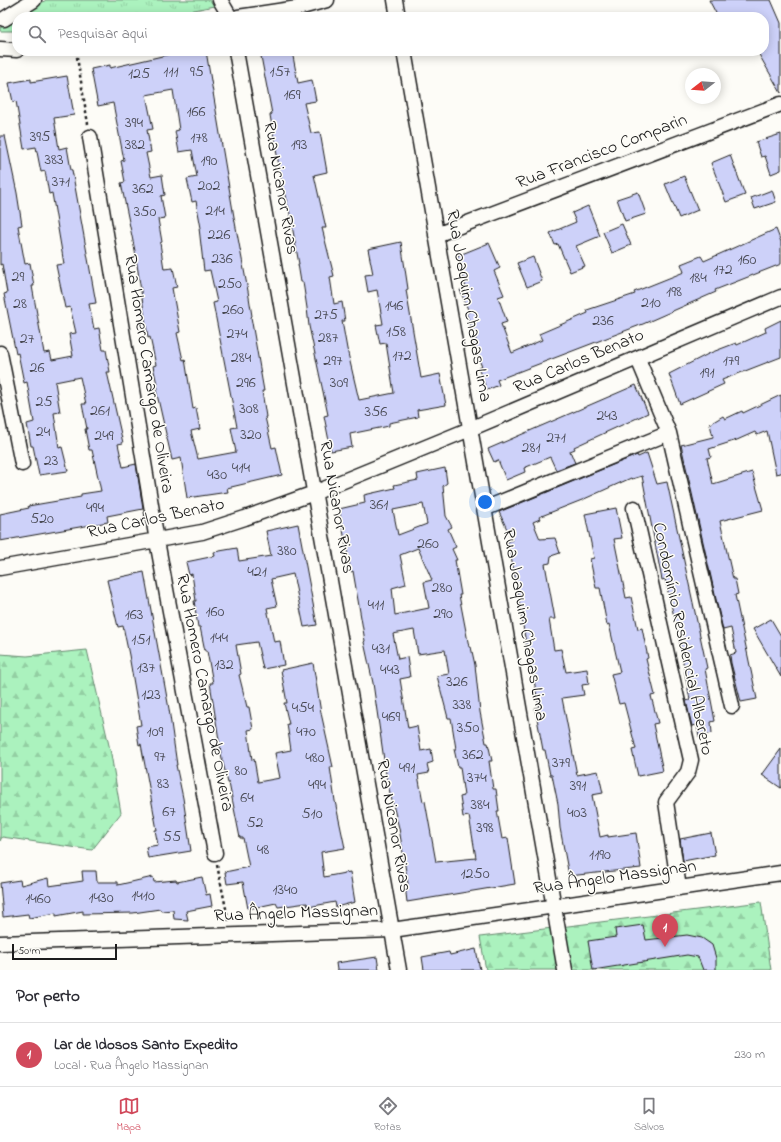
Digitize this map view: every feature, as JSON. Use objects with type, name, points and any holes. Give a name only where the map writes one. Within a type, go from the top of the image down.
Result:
[{"type":"street","points":[[15,12],[34,0]]},
{"type":"street","points":[[220,0],[227,12]]},
{"type":"street","points":[[271,12],[298,8],[327,0]]},
{"type":"street","points":[[395,0],[397,12]]},
{"type":"street","points":[[4,19],[12,14]]},
{"type":"street","points":[[0,49],[12,50]]},
{"type":"street","name":"Rua Nicanor Rivas","points":[[237,56],[399,970]]},
{"type":"street","name":"Rua Joaquim Chagas Lima","points":[[405,56],[565,970]]},
{"type":"street","name":"Rua Francisco Comparin","points":[[436,235],[781,104]]},
{"type":"street","name":"Rua Homero Camargo de Oliveira","points":[[90,136],[157,541],[215,853]]},
{"type":"street","name":"Rua Carlos Benato","points":[[0,568],[202,532],[314,493],[470,429],[781,297]]},
{"type":"street","points":[[0,353],[22,464]]},
{"type":"street","points":[[638,358],[669,433],[732,706]]},
{"type":"street","points":[[484,509],[669,433]]},
{"type":"street","name":"Condomínio Residencial Albereto","points":[[634,508],[691,760],[688,772],[666,802],[679,888]]},
{"type":"street","name":"Rua Ângelo Massignan","points":[[0,943],[392,930],[781,873]]},
{"type":"path","points":[[77,56],[90,136]]},
{"type":"path","points":[[215,853],[231,936]]},
{"type":"green space","points":[[46,0],[210,0],[214,6],[185,12],[27,12]]},
{"type":"green space","points":[[12,21],[12,31],[0,31],[0,28]]},
{"type":"green space","points":[[87,650],[111,754],[121,813],[92,850],[2,837],[0,841],[0,654],[27,656]]},
{"type":"green space","points":[[761,902],[771,970],[486,970],[480,937]]},
{"type":"building","points":[[709,0],[771,0],[781,23],[781,93],[760,56],[769,56],[769,12],[715,12]]},
{"type":"building","points":[[162,56],[207,56],[248,291],[264,391],[262,391],[265,417],[272,448],[276,447],[282,475],[227,488],[228,492],[187,498],[181,458],[172,460],[156,390],[158,389],[153,366],[156,365],[150,337],[148,338],[135,251],[121,183],[125,182],[121,161],[124,160],[113,103],[98,106],[91,69],[110,65],[110,68]],"holes":[[[173,90],[179,130],[175,131],[179,152],[192,150],[197,177],[187,179],[192,202],[196,201],[201,228],[199,228],[204,271],[210,270],[217,302],[213,303],[237,427],[231,428],[236,452],[198,459],[191,431],[200,429],[196,408],[193,409],[185,359],[183,360],[177,333],[180,332],[172,288],[177,287],[173,268],[164,269],[160,243],[162,242],[158,219],[165,218],[161,196],[165,195],[162,175],[151,177],[146,153],[151,152],[147,130],[153,129],[146,95]]]},
{"type":"building","points":[[261,56],[293,56],[298,83],[312,80],[316,101],[304,103],[311,133],[320,132],[327,172],[314,175],[326,228],[322,228],[334,276],[330,277],[334,304],[342,302],[345,321],[342,321],[359,400],[394,393],[386,343],[380,344],[376,325],[383,324],[377,290],[368,292],[365,275],[373,274],[368,249],[401,242],[408,289],[406,290],[421,378],[440,374],[446,405],[417,410],[418,417],[389,423],[389,426],[350,434],[352,447],[331,451],[324,416],[328,415],[309,326],[303,282],[301,282],[289,209],[283,189],[270,115],[272,114]]},
{"type":"building","points":[[67,76],[74,115],[54,118],[59,149],[67,147],[72,170],[96,303],[89,304],[94,329],[99,328],[103,350],[106,350],[110,372],[107,372],[123,443],[118,444],[123,467],[136,464],[143,509],[107,516],[108,522],[0,541],[0,514],[29,508],[28,506],[81,497],[81,494],[101,491],[92,450],[89,450],[85,429],[87,429],[82,404],[86,404],[80,377],[55,382],[60,412],[54,413],[59,448],[62,447],[68,471],[39,475],[27,424],[34,422],[27,382],[24,383],[18,353],[16,354],[4,294],[7,293],[2,264],[0,265],[0,136],[5,136],[22,225],[18,226],[25,264],[30,263],[34,286],[32,286],[44,353],[50,352],[52,360],[73,356],[69,334],[76,333],[70,307],[65,308],[56,265],[64,264],[52,193],[49,194],[45,171],[41,172],[36,147],[24,149],[16,101],[13,102],[9,83],[31,79],[31,82]]},
{"type":"building","points":[[781,134],[781,170],[771,174],[765,156],[761,157],[756,142]]},
{"type":"building","points":[[730,155],[745,195],[726,202],[711,163]]},
{"type":"building","points":[[684,176],[698,210],[679,218],[665,184]]},
{"type":"building","points":[[772,190],[776,202],[755,209],[751,198]]},
{"type":"building","points":[[638,192],[646,214],[625,221],[617,199]]},
{"type":"building","points":[[588,206],[600,236],[576,246],[585,266],[570,272],[558,244],[555,245],[550,233],[576,222],[572,213]]},
{"type":"building","points":[[622,224],[631,245],[612,253],[603,232]]},
{"type":"building","points":[[776,229],[781,242],[781,264],[715,290],[716,292],[643,324],[497,380],[499,385],[487,390],[478,368],[482,367],[472,342],[476,340],[466,313],[469,312],[460,290],[466,288],[457,256],[489,243],[500,268],[494,271],[504,295],[498,297],[507,322],[501,324],[512,353],[542,340],[539,334],[588,313],[587,310],[635,294],[634,292],[684,272],[681,264],[701,256],[704,261]]},
{"type":"building","points":[[533,257],[542,281],[527,287],[517,263]]},
{"type":"building","points":[[781,320],[781,357],[722,380],[724,384],[680,404],[669,374],[710,353],[736,343],[737,345],[766,332],[765,328]]},
{"type":"building","points":[[636,385],[648,413],[574,447],[575,449],[570,451],[575,463],[556,470],[550,457],[524,468],[525,472],[506,480],[498,460],[494,462],[488,449]]},
{"type":"building","points":[[781,395],[781,473],[776,474],[767,431],[757,435],[755,432],[737,440],[709,449],[711,457],[707,458],[713,484],[752,472],[763,510],[720,521],[733,579],[735,579],[738,594],[735,595],[757,699],[741,702],[731,663],[730,655],[736,653],[731,628],[723,630],[681,445],[713,437],[710,424],[723,416],[725,419],[742,411],[743,413]]},
{"type":"building","points":[[647,453],[657,484],[667,482],[707,668],[705,669],[715,721],[711,722],[712,733],[699,737],[697,725],[692,726],[686,701],[690,700],[677,629],[665,579],[662,580],[642,476],[631,478],[539,517],[540,519],[533,522],[540,539],[555,538],[560,553],[551,556],[550,563],[545,564],[555,619],[549,619],[554,650],[561,649],[566,672],[587,669],[589,684],[582,685],[584,695],[562,698],[577,775],[598,771],[603,793],[592,795],[600,837],[636,833],[641,868],[569,876],[560,828],[558,804],[552,775],[550,775],[545,750],[543,750],[535,708],[539,707],[533,675],[531,675],[514,570],[507,542],[512,540],[499,512],[637,455],[638,457]]},
{"type":"building","points":[[445,468],[447,483],[443,486],[446,516],[452,527],[448,529],[456,547],[452,549],[457,560],[455,560],[461,595],[459,595],[469,647],[471,647],[475,665],[480,712],[486,743],[488,743],[492,761],[489,761],[493,789],[496,789],[499,811],[497,811],[502,839],[508,838],[515,884],[407,902],[405,885],[408,884],[399,828],[387,781],[373,683],[364,642],[353,571],[351,572],[339,509],[365,503],[364,495],[395,488],[394,485],[418,480],[417,474]],"holes":[[[423,504],[427,524],[398,535],[393,510]],[[418,548],[432,580],[424,582],[429,608],[395,615],[392,588],[406,584],[400,555]],[[414,630],[418,654],[445,650],[449,674],[437,676],[448,718],[451,718],[456,749],[454,749],[458,767],[460,767],[464,796],[460,797],[463,817],[469,816],[476,858],[436,862],[425,801],[423,802],[418,775],[429,773],[427,764],[433,762],[431,749],[421,751],[417,726],[408,728],[400,679],[410,677],[407,657],[398,659],[393,634]]]},
{"type":"building","points":[[616,508],[622,538],[614,539],[626,598],[631,597],[638,629],[642,628],[648,658],[646,659],[655,695],[651,696],[658,723],[653,724],[663,771],[638,776],[632,750],[636,749],[624,703],[619,704],[611,674],[620,672],[609,624],[607,625],[600,588],[596,588],[590,559],[594,558],[585,514]]},
{"type":"building","points":[[298,524],[317,625],[304,627],[293,574],[271,579],[277,606],[267,608],[274,642],[280,641],[284,665],[263,669],[257,642],[236,645],[241,674],[239,675],[247,707],[249,707],[253,729],[248,730],[252,760],[254,759],[258,782],[280,778],[275,753],[291,750],[287,724],[289,724],[284,703],[287,703],[281,670],[313,663],[321,713],[333,767],[330,767],[335,801],[345,848],[321,852],[324,877],[350,872],[355,902],[336,907],[335,902],[308,907],[307,903],[278,907],[276,903],[248,909],[243,882],[227,884],[225,872],[249,867],[243,838],[240,838],[229,783],[222,759],[210,683],[213,683],[207,651],[205,651],[200,627],[198,627],[192,574],[189,575],[186,562],[215,556],[214,552],[237,548],[239,561],[271,556],[266,531]]},
{"type":"building","points":[[144,572],[169,709],[176,765],[183,798],[191,851],[148,858],[146,847],[158,845],[155,830],[157,830],[141,744],[139,745],[136,726],[141,725],[129,655],[123,626],[118,627],[107,580]]},
{"type":"building","points":[[771,619],[781,636],[781,677],[753,629]]},
{"type":"building","points":[[781,749],[781,788],[762,775]]},
{"type":"building","points":[[711,833],[715,855],[683,861],[680,839]]},
{"type":"building","points":[[82,871],[96,871],[97,882],[118,882],[118,885],[153,877],[154,882],[176,880],[177,882],[202,877],[206,895],[210,894],[212,906],[186,911],[188,920],[174,919],[173,910],[161,911],[160,909],[133,913],[83,914],[83,911],[56,916],[56,913],[29,918],[28,914],[3,917],[0,883],[20,880],[21,885],[48,878],[49,886],[83,881]]},
{"type":"building","points":[[643,925],[646,940],[687,935],[702,938],[712,945],[716,958],[716,970],[703,970],[698,957],[687,955],[593,970],[588,941],[616,937],[615,929]]},
{"type":"building","points":[[476,949],[480,970],[424,970],[422,957],[449,952],[450,955]]},
{"type":"building","points":[[377,957],[379,970],[337,970],[336,963]]},
{"type":"place","name":"Lar de Idosos Santo Expedito","points":[[665,947]]}]
